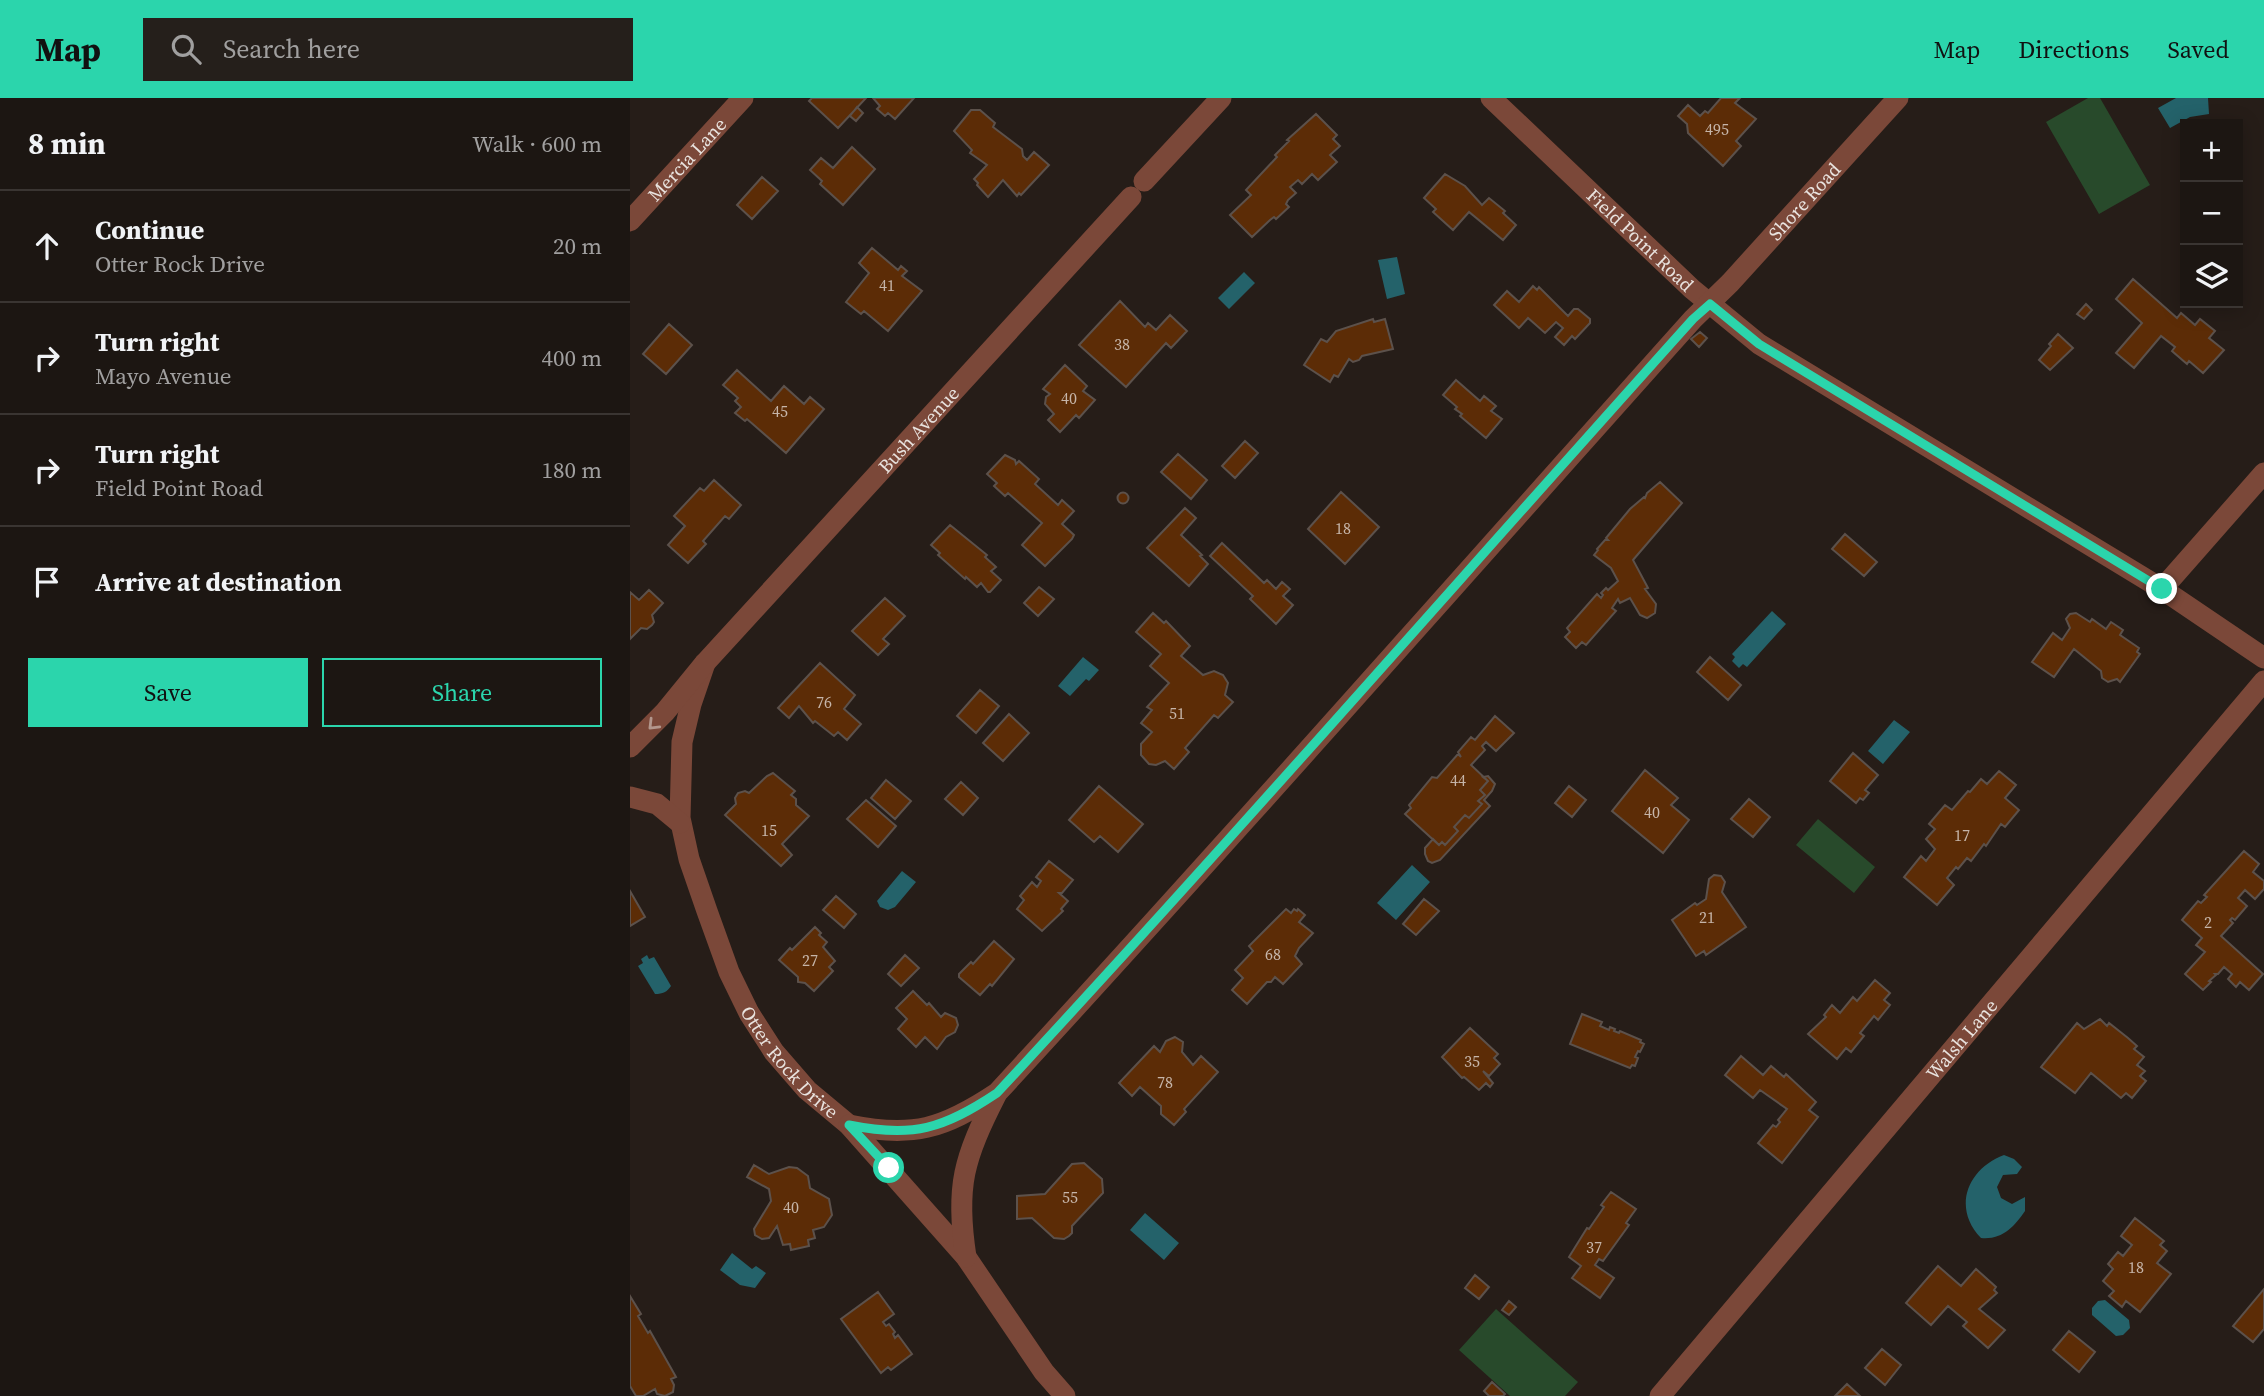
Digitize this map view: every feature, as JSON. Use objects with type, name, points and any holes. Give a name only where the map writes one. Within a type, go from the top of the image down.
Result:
[{"type":"street","name":"Mercia Lane","points":[[630,221],[743,98]]},
{"type":"street","name":"Bush Avenue","points":[[630,747],[665,712],[705,663],[1220,98]]},
{"type":"street","name":"Field Point Road","points":[[1491,98],[1710,304],[1759,344],[2162,589],[2264,658]]},
{"type":"street","name":"Shore Road","points":[[997,1093],[1293,768],[1693,319],[1710,304],[1898,98]]},
{"type":"street","points":[[2162,589],[2264,473]]},
{"type":"street","name":"Otter Rock Drive","points":[[705,663],[682,742],[679,775],[680,823],[689,859],[729,972],[749,1013],[774,1052],[807,1090],[849,1125],[966,1257],[1037,1362],[1065,1396]]},
{"type":"street","name":"Walsh Lane","points":[[1660,1396],[2264,681]]},
{"type":"street","points":[[630,797],[657,804],[680,823]]},
{"type":"street","points":[[849,1125],[900,1132],[926,1128],[975,1108],[997,1093]]},
{"type":"street","points":[[966,1257],[961,1225],[964,1174],[970,1147],[997,1093]]},
{"type":"green space","points":[[2088,98],[2100,98],[2150,185],[2099,214],[2046,122]]},
{"type":"green space","points":[[1818,819],[1875,867],[1854,893],[1796,845]]},
{"type":"green space","points":[[1496,1309],[1578,1382],[1565,1396],[1510,1396],[1459,1350]]},
{"type":"water","points":[[2176,98],[2208,98],[2209,114],[2180,119],[2180,122],[2170,128],[2158,108]]},
{"type":"water","points":[[1397,257],[1405,294],[1387,299],[1378,260]]},
{"type":"water","points":[[1244,272],[1255,283],[1229,309],[1218,298]]},
{"type":"water","points":[[1772,611],[1786,624],[1747,667],[1743,664],[1739,668],[1732,661],[1735,657],[1732,654]]},
{"type":"water","points":[[1083,657],[1099,670],[1070,696],[1058,686]]},
{"type":"water","points":[[1894,720],[1910,732],[1883,764],[1868,751]]},
{"type":"water","points":[[1412,865],[1430,882],[1396,920],[1377,903]]},
{"type":"water","points":[[902,871],[916,882],[895,907],[888,910],[880,907],[877,901]]},
{"type":"water","points":[[647,955],[649,959],[654,957],[671,986],[660,994],[655,994],[638,966],[643,963],[641,959]]},
{"type":"water","points":[[2004,1155],[2014,1159],[2022,1167],[2017,1174],[2003,1175],[1997,1187],[2001,1198],[2012,1204],[2025,1197],[2025,1211],[2001,1235],[1981,1238],[1967,1214],[1968,1190],[1981,1170]]},
{"type":"water","points":[[1145,1213],[1179,1243],[1164,1260],[1130,1230]]},
{"type":"water","points":[[732,1253],[752,1269],[756,1266],[766,1273],[755,1288],[740,1285],[720,1270]]},
{"type":"water","points":[[2105,1300],[2129,1320],[2130,1328],[2123,1335],[2116,1336],[2092,1315],[2092,1308],[2098,1301]]},
{"type":"building","points":[[812,98],[866,98],[838,128],[809,101]]},
{"type":"building","points":[[873,98],[914,98],[895,119],[888,113],[885,116],[877,109],[880,106]]},
{"type":"building","points":[[1721,98],[1740,98],[1735,103],[1756,119],[1736,141],[1741,146],[1723,166],[1688,133],[1687,124],[1678,116],[1688,105],[1700,116],[1705,111],[1708,113]]},
{"type":"building","points":[[857,107],[863,113],[856,121],[850,116]]},
{"type":"building","points":[[971,110],[980,110],[995,123],[993,127],[1022,149],[1027,160],[1034,152],[1049,165],[1021,195],[1019,193],[1017,196],[1003,180],[988,197],[977,185],[974,179],[987,165],[970,153],[972,150],[954,131]]},
{"type":"building","points":[[1316,114],[1337,135],[1333,139],[1340,146],[1330,155],[1337,162],[1318,180],[1312,174],[1302,184],[1298,180],[1290,187],[1296,193],[1286,204],[1289,207],[1252,237],[1230,215],[1251,195],[1246,190],[1277,157],[1275,155],[1289,141],[1287,140]]},
{"type":"building","points":[[852,147],[875,169],[843,205],[820,184],[822,181],[810,170],[821,158],[833,168]]},
{"type":"building","points":[[1445,174],[1465,186],[1482,205],[1489,198],[1505,211],[1503,213],[1516,225],[1503,240],[1469,212],[1453,230],[1433,212],[1436,209],[1424,198]]},
{"type":"building","points":[[762,177],[778,191],[752,219],[737,205]]},
{"type":"building","points":[[872,248],[898,270],[901,266],[907,271],[902,276],[922,291],[888,331],[864,311],[861,314],[846,302],[869,273],[859,263]]},
{"type":"building","points":[[2133,279],[2177,318],[2181,313],[2195,325],[2200,319],[2215,331],[2209,338],[2224,350],[2203,373],[2172,351],[2175,347],[2161,336],[2134,368],[2116,353],[2142,323],[2116,299]]},
{"type":"building","points":[[1533,286],[1537,290],[1539,287],[1568,316],[1574,309],[1578,309],[1590,319],[1590,323],[1575,339],[1572,336],[1564,345],[1555,337],[1563,328],[1556,322],[1545,333],[1528,318],[1519,328],[1494,305],[1507,291],[1519,302]]},
{"type":"building","points":[[1120,301],[1145,327],[1148,323],[1156,330],[1170,315],[1187,331],[1171,348],[1166,343],[1126,387],[1079,345]]},
{"type":"building","points":[[2086,304],[2092,310],[2084,319],[2077,314]]},
{"type":"building","points":[[1373,319],[1374,322],[1385,319],[1393,349],[1362,356],[1353,362],[1349,359],[1338,377],[1334,375],[1330,382],[1304,365],[1321,339],[1327,342],[1336,331]]},
{"type":"building","points":[[669,324],[692,345],[666,374],[643,354]]},
{"type":"building","points":[[1700,332],[1707,338],[1699,347],[1691,339]]},
{"type":"building","points":[[2058,334],[2073,348],[2050,370],[2039,360]]},
{"type":"building","points":[[1065,365],[1087,386],[1083,391],[1095,400],[1079,418],[1076,415],[1060,432],[1048,420],[1054,414],[1045,404],[1046,397],[1050,394],[1043,389]]},
{"type":"building","points":[[737,370],[771,401],[784,386],[804,404],[810,397],[824,409],[786,453],[747,419],[745,421],[735,413],[741,407],[735,401],[738,398],[723,385]]},
{"type":"building","points":[[1456,380],[1480,401],[1484,396],[1496,406],[1491,411],[1502,419],[1486,438],[1460,416],[1462,414],[1455,409],[1457,407],[1443,395]]},
{"type":"building","points":[[1245,441],[1258,453],[1235,478],[1222,466]]},
{"type":"building","points":[[1178,454],[1207,480],[1191,499],[1161,472]]},
{"type":"building","points":[[1005,455],[1015,460],[1016,464],[1019,461],[1039,479],[1035,484],[1058,505],[1062,500],[1074,511],[1062,524],[1074,535],[1072,539],[1045,566],[1022,545],[1042,523],[1008,493],[1005,496],[994,486],[997,483],[987,474]]},
{"type":"building","points":[[714,480],[741,505],[729,519],[725,516],[703,541],[706,544],[688,563],[668,545],[685,526],[674,516],[700,488],[704,491]]},
{"type":"building","points":[[1660,482],[1682,503],[1633,560],[1648,588],[1645,589],[1656,604],[1655,613],[1647,618],[1640,615],[1630,598],[1620,603],[1618,599],[1612,608],[1616,611],[1586,645],[1582,642],[1576,648],[1565,637],[1570,632],[1567,628],[1597,594],[1601,598],[1601,593],[1606,588],[1608,590],[1618,581],[1611,568],[1594,555],[1597,549],[1608,540],[1606,538],[1630,509]]},
{"type":"building","points":[[1123,492],[1129,498],[1123,504],[1117,498]]},
{"type":"building","points":[[1341,492],[1379,527],[1345,564],[1308,529]]},
{"type":"building","points":[[1185,508],[1196,518],[1181,535],[1208,564],[1189,586],[1147,548]]},
{"type":"building","points":[[950,525],[987,555],[985,557],[996,567],[991,571],[1001,580],[990,592],[981,583],[977,587],[966,577],[965,579],[938,555],[940,553],[931,545]]},
{"type":"building","points":[[1845,534],[1877,562],[1864,576],[1832,549]]},
{"type":"building","points":[[1222,543],[1264,583],[1267,580],[1276,589],[1282,582],[1290,589],[1283,596],[1293,605],[1276,624],[1250,599],[1253,596],[1210,556]]},
{"type":"building","points":[[1039,587],[1054,599],[1038,616],[1024,603]]},
{"type":"building","points":[[649,590],[663,603],[652,615],[652,625],[647,629],[641,628],[630,639],[630,592],[639,600]]},
{"type":"building","points":[[885,598],[905,616],[883,639],[889,644],[878,655],[852,631]]},
{"type":"building","points":[[1153,613],[1164,623],[1166,621],[1190,646],[1181,656],[1203,675],[1214,671],[1223,675],[1228,683],[1225,695],[1233,702],[1218,718],[1214,715],[1185,748],[1189,752],[1174,769],[1165,761],[1156,765],[1149,764],[1141,755],[1141,744],[1152,732],[1141,723],[1152,710],[1147,707],[1169,683],[1150,666],[1161,654],[1136,632]]},
{"type":"building","points":[[2076,613],[2090,622],[2092,619],[2106,629],[2111,622],[2123,630],[2120,635],[2139,648],[2137,652],[2140,654],[2120,682],[2117,679],[2108,682],[2102,678],[2101,671],[2074,649],[2054,677],[2032,662],[2053,633],[2062,640],[2070,628],[2066,619],[2070,614]]},
{"type":"building","points":[[1710,657],[1741,685],[1728,700],[1697,672]]},
{"type":"building","points":[[820,663],[855,695],[844,709],[861,724],[847,740],[838,732],[834,736],[815,721],[813,723],[799,706],[789,718],[778,708]]},
{"type":"building","points":[[980,690],[999,706],[976,733],[957,716]]},
{"type":"building","points":[[1009,714],[1029,733],[1003,761],[983,743]]},
{"type":"building","points":[[1495,716],[1514,733],[1496,751],[1486,742],[1482,746],[1485,750],[1471,765],[1488,781],[1480,790],[1485,795],[1478,801],[1482,804],[1469,818],[1465,815],[1454,827],[1458,831],[1445,845],[1442,842],[1439,845],[1405,814],[1432,777],[1437,778],[1458,754],[1461,757],[1458,752],[1471,737],[1475,740]]},
{"type":"building","points":[[1853,753],[1878,775],[1865,790],[1869,793],[1856,803],[1830,781]]},
{"type":"building","points":[[1645,770],[1678,798],[1671,805],[1689,820],[1663,853],[1612,811]]},
{"type":"building","points":[[1999,771],[2016,785],[2005,798],[2019,810],[2005,827],[2001,824],[1986,846],[1984,844],[1971,861],[1967,858],[1958,869],[1956,867],[1947,878],[1954,885],[1937,905],[1904,877],[1921,856],[1926,861],[1935,849],[1926,839],[1935,829],[1929,824],[1945,805],[1952,810],[1981,779],[1987,784]]},
{"type":"building","points":[[773,773],[795,791],[791,795],[796,799],[796,805],[809,816],[782,844],[792,855],[781,866],[725,815],[736,804],[738,793],[749,793]]},
{"type":"building","points":[[1488,776],[1495,784],[1484,800],[1490,806],[1440,860],[1432,863],[1428,861],[1425,848],[1433,839],[1439,845],[1442,842],[1445,845],[1458,831],[1454,827],[1465,815],[1469,818],[1482,804],[1478,801],[1485,795],[1480,790],[1488,781],[1483,777]]},
{"type":"building","points":[[886,780],[911,801],[895,819],[871,798]]},
{"type":"building","points":[[961,782],[978,798],[963,815],[945,799]]},
{"type":"building","points":[[1099,786],[1143,824],[1118,852],[1100,836],[1094,842],[1069,820]]},
{"type":"building","points":[[1569,786],[1586,800],[1572,817],[1555,803]]},
{"type":"building","points":[[1749,799],[1770,817],[1753,837],[1731,819]]},
{"type":"building","points":[[866,800],[896,826],[878,847],[847,819]]},
{"type":"building","points":[[2244,851],[2259,864],[2253,872],[2264,881],[2264,889],[2255,899],[2245,890],[2238,898],[2247,906],[2235,920],[2230,920],[2233,923],[2221,936],[2263,974],[2249,990],[2240,982],[2236,987],[2228,979],[2232,974],[2224,967],[2203,990],[2185,974],[2205,952],[2196,945],[2202,938],[2182,920],[2198,901],[2201,903],[2207,897],[2204,895]]},
{"type":"building","points":[[1049,861],[1073,880],[1059,893],[1068,901],[1061,909],[1063,911],[1042,931],[1017,909],[1024,900],[1020,896],[1032,882],[1037,887],[1041,881],[1036,877]]},
{"type":"building","points":[[1714,875],[1721,876],[1725,882],[1722,892],[1746,927],[1706,955],[1704,951],[1696,956],[1672,920],[1695,903],[1697,905],[1706,899],[1709,879]]},
{"type":"building","points":[[630,891],[645,917],[630,926]]},
{"type":"building","points":[[836,896],[856,914],[844,928],[823,910]]},
{"type":"building","points":[[1424,899],[1439,911],[1416,935],[1403,924]]},
{"type":"building","points":[[1286,909],[1291,913],[1298,909],[1305,915],[1299,922],[1313,933],[1295,956],[1302,964],[1283,984],[1275,977],[1271,982],[1267,982],[1247,1004],[1232,990],[1243,978],[1235,970],[1253,951],[1249,946]]},
{"type":"building","points":[[815,927],[827,942],[823,947],[835,961],[829,967],[833,971],[814,991],[805,983],[798,982],[798,977],[779,960]]},
{"type":"building","points":[[994,941],[1014,959],[992,986],[990,984],[980,995],[959,977],[959,974],[971,962],[973,964]]},
{"type":"building","points":[[905,955],[919,968],[901,986],[888,974]]},
{"type":"building","points":[[1875,980],[1890,993],[1884,1000],[1890,1005],[1878,1020],[1874,1016],[1860,1033],[1864,1036],[1851,1052],[1846,1048],[1837,1059],[1808,1034],[1826,1017],[1824,1015],[1832,1005],[1840,1013],[1853,997],[1857,1001]]},
{"type":"building","points":[[913,991],[941,1017],[945,1013],[956,1018],[958,1025],[955,1032],[946,1037],[937,1049],[925,1037],[916,1047],[898,1029],[907,1019],[896,1008]]},
{"type":"building","points":[[1582,1014],[1602,1022],[1600,1026],[1609,1030],[1610,1027],[1615,1029],[1614,1031],[1641,1040],[1644,1044],[1635,1057],[1638,1058],[1635,1066],[1630,1068],[1570,1044]]},
{"type":"building","points":[[2100,1019],[2128,1038],[2137,1046],[2134,1049],[2144,1057],[2137,1065],[2145,1071],[2140,1076],[2146,1081],[2132,1098],[2126,1093],[2121,1098],[2091,1073],[2075,1093],[2041,1067],[2077,1023],[2084,1029]]},
{"type":"building","points":[[1470,1028],[1498,1054],[1494,1058],[1500,1064],[1489,1076],[1483,1071],[1493,1083],[1490,1087],[1486,1083],[1479,1090],[1462,1078],[1442,1057]]},
{"type":"building","points":[[1175,1037],[1183,1042],[1182,1052],[1193,1065],[1201,1056],[1218,1072],[1184,1109],[1186,1112],[1174,1125],[1161,1114],[1161,1106],[1140,1087],[1132,1096],[1119,1083],[1154,1046],[1160,1052],[1166,1041]]},
{"type":"building","points":[[1741,1056],[1763,1075],[1771,1066],[1784,1077],[1786,1074],[1816,1102],[1809,1110],[1818,1117],[1782,1163],[1758,1143],[1773,1125],[1776,1127],[1787,1109],[1760,1090],[1753,1098],[1725,1075]]},
{"type":"building","points":[[1084,1163],[1102,1179],[1103,1193],[1072,1226],[1069,1236],[1064,1239],[1054,1238],[1032,1218],[1017,1219],[1017,1196],[1045,1194],[1072,1164]]},
{"type":"building","points":[[754,1165],[769,1174],[789,1167],[797,1168],[808,1176],[810,1188],[829,1199],[832,1215],[824,1227],[813,1230],[815,1238],[808,1240],[809,1246],[791,1250],[790,1244],[783,1245],[777,1226],[769,1238],[762,1239],[755,1235],[754,1229],[771,1201],[769,1189],[747,1177]]},
{"type":"building","points":[[1611,1192],[1636,1209],[1626,1223],[1629,1225],[1603,1261],[1599,1259],[1595,1265],[1614,1278],[1600,1298],[1572,1278],[1581,1266],[1569,1257],[1604,1207],[1601,1205]]},
{"type":"building","points":[[2135,1218],[2164,1241],[2160,1245],[2167,1251],[2157,1263],[2171,1274],[2140,1312],[2126,1301],[2122,1307],[2109,1296],[2114,1291],[2103,1281],[2113,1269],[2108,1264],[2118,1252],[2123,1256],[2132,1245],[2121,1236]]},
{"type":"building","points":[[1938,1266],[1961,1286],[1976,1269],[1996,1287],[1994,1290],[1997,1293],[1979,1309],[2005,1330],[1988,1348],[1963,1326],[1967,1322],[1948,1306],[1931,1325],[1906,1303]]},
{"type":"building","points":[[1475,1275],[1489,1287],[1479,1299],[1465,1288]]},
{"type":"building","points":[[2264,1289],[2264,1329],[2253,1342],[2233,1326]]},
{"type":"building","points":[[878,1292],[894,1314],[883,1322],[886,1326],[889,1324],[895,1332],[895,1338],[898,1335],[912,1354],[891,1370],[888,1367],[881,1373],[841,1319]]},
{"type":"building","points":[[630,1296],[641,1314],[638,1316],[648,1333],[650,1331],[676,1377],[671,1379],[673,1392],[665,1396],[657,1394],[655,1389],[643,1396],[636,1396],[630,1386]]},
{"type":"building","points":[[1509,1301],[1516,1307],[1509,1315],[1502,1310]]},
{"type":"building","points":[[2069,1331],[2095,1352],[2079,1372],[2053,1350]]},
{"type":"building","points":[[1882,1349],[1901,1365],[1885,1385],[1865,1368]]},
{"type":"building","points":[[1492,1382],[1505,1394],[1503,1396],[1489,1396],[1484,1391]]},
{"type":"building","points":[[1847,1384],[1860,1396],[1835,1396]]},
{"type":"route","points":[[889,1168],[849,1125],[900,1132],[926,1128],[975,1108],[997,1093],[1293,768],[1693,319],[1710,304],[1759,344],[2162,589]]}]
